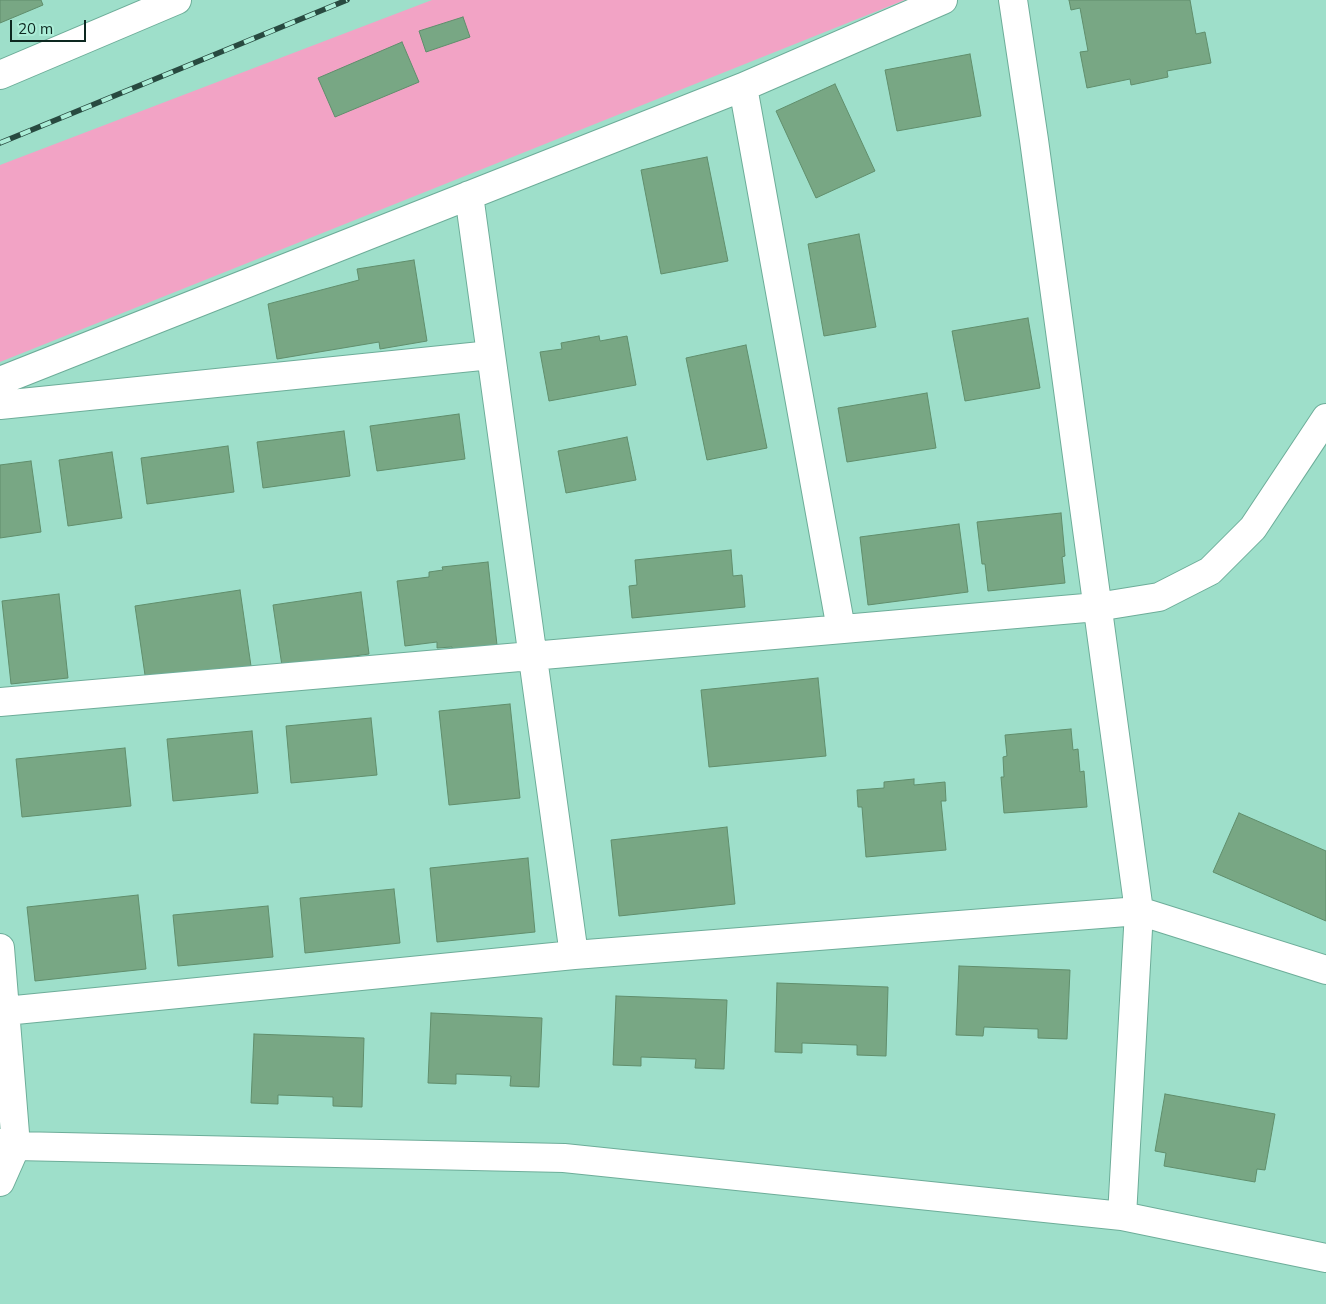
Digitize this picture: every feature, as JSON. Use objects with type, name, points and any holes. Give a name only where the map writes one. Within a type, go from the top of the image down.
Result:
[{"type":"street","points":[[0,75],[177,0]]},
{"type":"street","points":[[0,382],[742,87],[943,0]]},
{"type":"street","points":[[1013,0],[1034,140],[1139,911],[1122,1216]]},
{"type":"street","points":[[742,87],[841,629]]},
{"type":"street","points":[[469,195],[574,955]]},
{"type":"street","points":[[0,405],[491,355]]},
{"type":"street","points":[[0,702],[1097,607],[1159,597],[1210,571],[1253,528],[1326,418]]},
{"type":"street","points":[[5,1011],[574,955],[1139,911],[1326,970]]},
{"type":"street","points":[[0,948],[5,1011],[8,1145],[0,1182]]},
{"type":"street","points":[[8,1145],[564,1158],[1122,1216],[1326,1258]]},
{"type":"shaded area","points":[[432,0],[905,0],[0,362],[0,165]]},
{"type":"building","points":[[0,0],[41,0],[43,5],[0,23]]},
{"type":"building","points":[[1069,0],[1190,0],[1196,34],[1205,32],[1211,63],[1167,71],[1168,77],[1131,85],[1130,79],[1087,88],[1080,52],[1088,51],[1080,8],[1071,10]]},
{"type":"building","points":[[463,17],[470,37],[426,52],[419,31]]},
{"type":"building","points":[[402,42],[419,82],[335,117],[318,78]]},
{"type":"building","points":[[970,54],[981,116],[897,131],[885,70]]},
{"type":"building","points":[[835,84],[875,171],[816,198],[776,111]]},
{"type":"building","points":[[707,157],[728,261],[661,274],[641,170]]},
{"type":"building","points":[[859,234],[876,327],[824,336],[808,244]]},
{"type":"building","points":[[414,260],[427,341],[380,349],[379,342],[277,359],[268,304],[359,280],[357,269]]},
{"type":"building","points":[[1028,318],[1040,388],[965,401],[952,331]]},
{"type":"building","points":[[599,336],[600,341],[627,336],[636,385],[549,401],[540,352],[562,349],[561,343]]},
{"type":"building","points":[[746,345],[767,448],[707,460],[686,358]]},
{"type":"building","points":[[927,393],[936,448],[847,462],[838,408]]},
{"type":"building","points":[[459,414],[465,459],[377,471],[370,426]]},
{"type":"building","points":[[344,431],[350,476],[263,488],[257,442]]},
{"type":"building","points":[[627,437],[636,480],[566,493],[558,451]]},
{"type":"building","points":[[228,446],[234,492],[147,504],[141,458]]},
{"type":"building","points":[[112,452],[122,518],[68,526],[59,460]]},
{"type":"building","points":[[31,461],[41,532],[0,538],[0,465]]},
{"type":"building","points":[[1061,513],[1065,556],[1062,557],[1065,583],[988,591],[985,564],[982,564],[977,522]]},
{"type":"building","points":[[959,524],[968,592],[868,605],[860,537]]},
{"type":"building","points":[[731,550],[733,576],[742,575],[745,607],[632,618],[629,586],[637,585],[635,560]]},
{"type":"building","points":[[488,562],[497,645],[452,650],[452,647],[437,648],[437,642],[405,646],[397,581],[429,577],[429,572],[443,570],[442,567]]},
{"type":"building","points":[[240,590],[251,666],[146,682],[135,606]]},
{"type":"building","points":[[361,592],[369,654],[282,666],[273,605]]},
{"type":"building","points":[[59,594],[68,678],[11,684],[2,601]]},
{"type":"building","points":[[818,678],[826,756],[709,767],[701,690]]},
{"type":"building","points":[[510,704],[520,798],[449,805],[439,711]]},
{"type":"building","points":[[371,718],[377,775],[291,783],[286,726]]},
{"type":"building","points":[[1071,729],[1073,750],[1078,749],[1080,772],[1084,771],[1087,807],[1004,813],[1001,777],[1004,777],[1003,757],[1007,756],[1005,735]]},
{"type":"building","points":[[252,731],[258,793],[173,801],[167,739]]},
{"type":"building","points":[[125,748],[131,806],[22,817],[16,759]]},
{"type":"building","points":[[914,779],[914,785],[945,782],[946,801],[941,801],[946,850],[866,857],[862,807],[858,807],[857,790],[884,788],[884,782]]},
{"type":"building","points":[[1239,813],[1326,851],[1326,921],[1213,872]]},
{"type":"building","points":[[727,827],[735,904],[619,916],[611,840]]},
{"type":"building","points":[[528,858],[535,932],[437,942],[430,868]]},
{"type":"building","points":[[394,889],[400,943],[305,953],[300,898]]},
{"type":"building","points":[[138,895],[146,969],[35,981],[27,907]]},
{"type":"building","points":[[268,906],[273,957],[178,966],[173,915]]},
{"type":"building","points":[[959,966],[1070,970],[1067,1039],[1038,1038],[1038,1029],[984,1027],[983,1036],[956,1035]]},
{"type":"building","points":[[777,983],[888,987],[886,1056],[857,1055],[857,1045],[802,1043],[802,1053],[775,1052]]},
{"type":"building","points":[[616,996],[727,1000],[724,1069],[695,1068],[696,1059],[641,1057],[641,1066],[613,1065]]},
{"type":"building","points":[[431,1013],[542,1018],[539,1087],[510,1086],[511,1076],[456,1074],[456,1084],[428,1083]]},
{"type":"building","points":[[254,1034],[364,1038],[362,1107],[333,1106],[333,1097],[278,1095],[278,1104],[251,1103]]},
{"type":"building","points":[[1165,1094],[1275,1114],[1265,1170],[1257,1169],[1255,1182],[1164,1166],[1166,1153],[1155,1151]]},
{"type":"railway","points":[[0,143],[347,0]]}]
